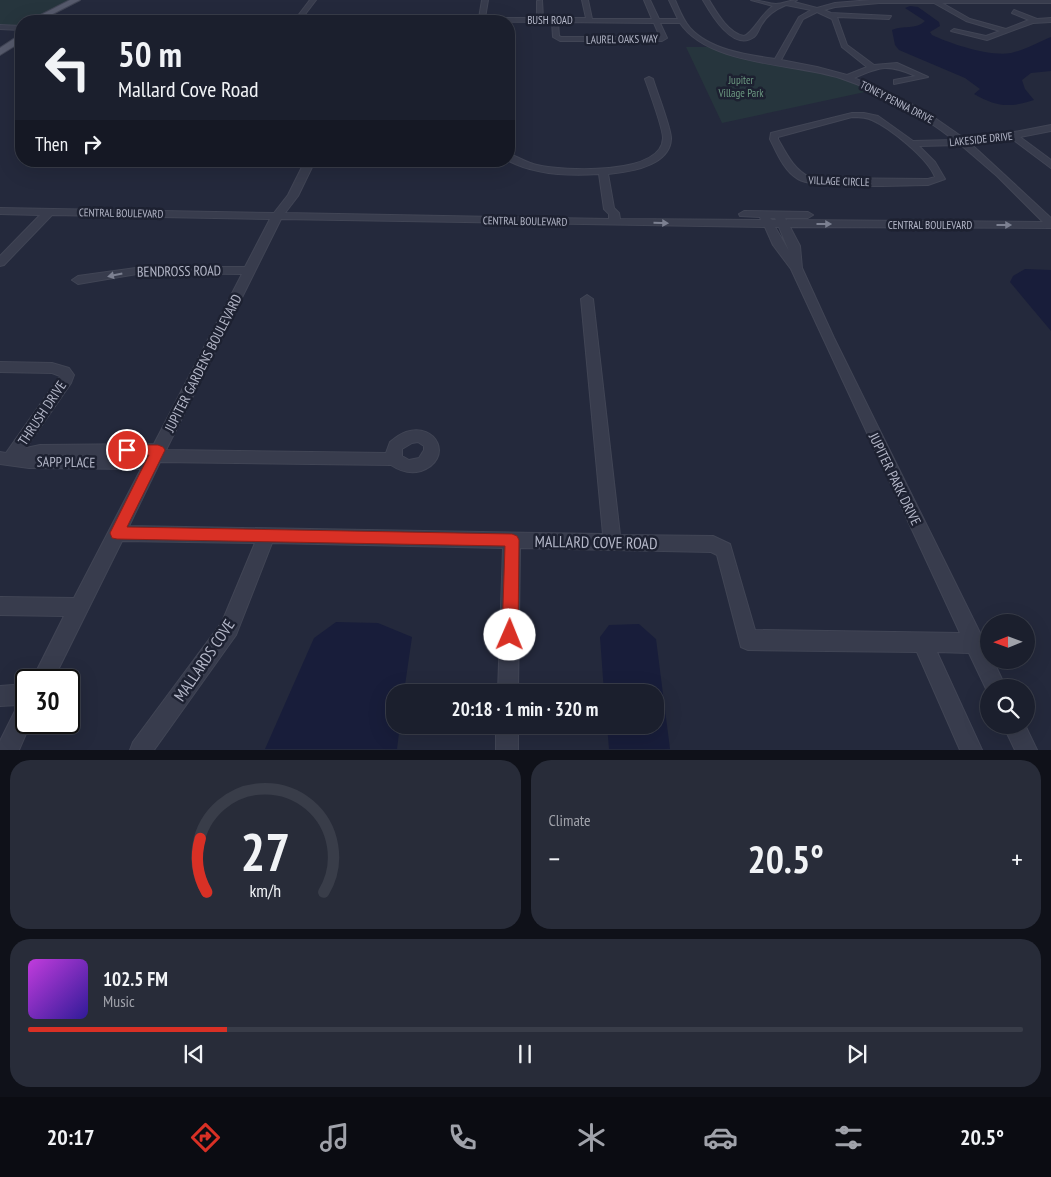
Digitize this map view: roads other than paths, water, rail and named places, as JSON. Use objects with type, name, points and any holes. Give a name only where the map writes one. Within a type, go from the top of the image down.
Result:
[{"type":"main road","points":[[45,15],[76,0]]},
{"type":"main road","points":[[61,15],[87,0]]},
{"type":"main road","points":[[0,41],[15,32]]},
{"type":"main road","points":[[0,52],[15,42]]},
{"type":"street","points":[[301,15],[312,0]]},
{"type":"street","points":[[483,15],[485,0]]},
{"type":"street","points":[[585,0],[589,20]]},
{"type":"street","name":"LAUREL OAKS WAY","points":[[555,20],[557,38],[592,40],[662,39],[664,38],[647,0]]},
{"type":"street","name":"TONEY PENNA DRIVE","points":[[672,0],[682,21],[693,34],[718,46],[743,54],[818,69],[847,78],[906,104],[965,142],[991,164],[1049,220]]},
{"type":"street","points":[[706,0],[724,27],[742,37],[751,36],[764,16],[778,6],[794,0]]},
{"type":"street","points":[[754,0],[778,6]]},
{"type":"street","points":[[540,1],[540,20]]},
{"type":"street","points":[[934,1],[968,20],[1008,30]]},
{"type":"street","points":[[777,61],[798,22],[806,14],[816,10],[856,2],[934,1],[1049,4]]},
{"type":"street","points":[[787,2],[832,15],[889,17],[873,5]]},
{"type":"street","points":[[1014,12],[1037,21]]},
{"type":"street","points":[[832,15],[837,21],[844,46],[872,67]]},
{"type":"street","name":"BUSH ROAD","points":[[515,20],[682,21]]},
{"type":"street","points":[[954,31],[987,38],[1037,21],[1051,20]]},
{"type":"street","points":[[0,28],[15,28]]},
{"type":"street","points":[[591,31],[592,40]]},
{"type":"street","points":[[626,31],[628,40]]},
{"type":"street","points":[[847,78],[872,67],[897,65],[924,77],[897,82]]},
{"type":"street","points":[[515,160],[540,168],[607,171],[643,164],[657,157],[666,148],[667,138],[649,80]]},
{"type":"street","name":"VILLAGE CIRCLE","points":[[861,115],[876,118],[910,144],[939,174],[940,176],[937,181],[817,182],[806,180],[794,173],[773,137],[777,133],[861,115]]},
{"type":"street","name":"LAKESIDE DRIVE","points":[[910,144],[965,142],[1014,136],[1051,128]]},
{"type":"street","points":[[1014,136],[1051,165]]},
{"type":"street","points":[[280,212],[281,203],[287,188],[298,167]]},
{"type":"street","points":[[280,212],[293,196],[307,167]]},
{"type":"street","points":[[607,171],[609,209],[614,218]]},
{"type":"street","points":[[74,212],[81,204]]},
{"type":"street","name":"CENTRAL BOULEVARD","points":[[2,205],[81,204],[280,212]]},
{"type":"street","name":"CENTRAL BOULEVARD","points":[[2,205],[49,212],[280,212],[614,218],[1049,220]]},
{"type":"street","points":[[0,264],[49,212]]},
{"type":"street","name":"JUPITER GARDENS BOULEVARD","points":[[48,669],[280,212]]},
{"type":"street","name":"JUPITER PARK DRIVE","points":[[766,219],[779,245],[797,269],[992,679]]},
{"type":"street","name":"JUPITER PARK DRIVE","points":[[780,219],[794,246],[797,269]]},
{"type":"street","name":"BENDROSS ROAD","points":[[78,280],[143,270],[250,271]]},
{"type":"street","points":[[587,299],[612,542]]},
{"type":"street","name":"THRUSH DRIVE","points":[[0,367],[52,368],[64,371],[67,375],[66,380],[5,458]]},
{"type":"street","name":"SAPP PLACE","points":[[5,458],[29,462],[155,457],[395,458]]},
{"type":"street","name":"MALLARD COVE ROAD","points":[[117,533],[714,544],[724,550],[748,640],[974,643]]},
{"type":"street","name":"MALLARDS COVE","points":[[142,750],[229,628],[266,536]]},
{"type":"street","points":[[508,684],[512,540]]},
{"type":"street","points":[[0,606],[79,607]]},
{"type":"street","points":[[922,642],[971,750]]},
{"type":"street","points":[[0,696],[15,695]]},
{"type":"street","points":[[7,750],[15,734]]},
{"type":"street","points":[[507,750],[508,734]]},
{"type":"street","points":[[1018,734],[1026,750]]},
{"type":"water","points":[[910,6],[918,7],[939,22],[940,26],[930,32],[932,35],[960,46],[982,51],[1003,54],[1011,53],[1051,37],[1051,71],[1031,73],[1022,80],[1025,89],[1034,100],[1010,105],[990,102],[974,94],[980,89],[965,78],[899,50],[895,45],[892,30],[918,26],[925,21],[905,8]]},
{"type":"water","points":[[1025,269],[1051,270],[1051,331],[1010,282],[1013,276]]},
{"type":"water","points":[[336,622],[378,623],[412,637],[405,684],[386,684],[386,734],[399,734],[397,749],[265,749],[314,638]]},
{"type":"water","points":[[639,624],[656,639],[662,684],[603,684],[600,637],[609,625]]},
{"type":"water","points":[[664,702],[670,749],[609,749],[608,734],[664,734]]},
{"type":"park label","name":"Jupiter Village Park","points":[[741,86]]}]
